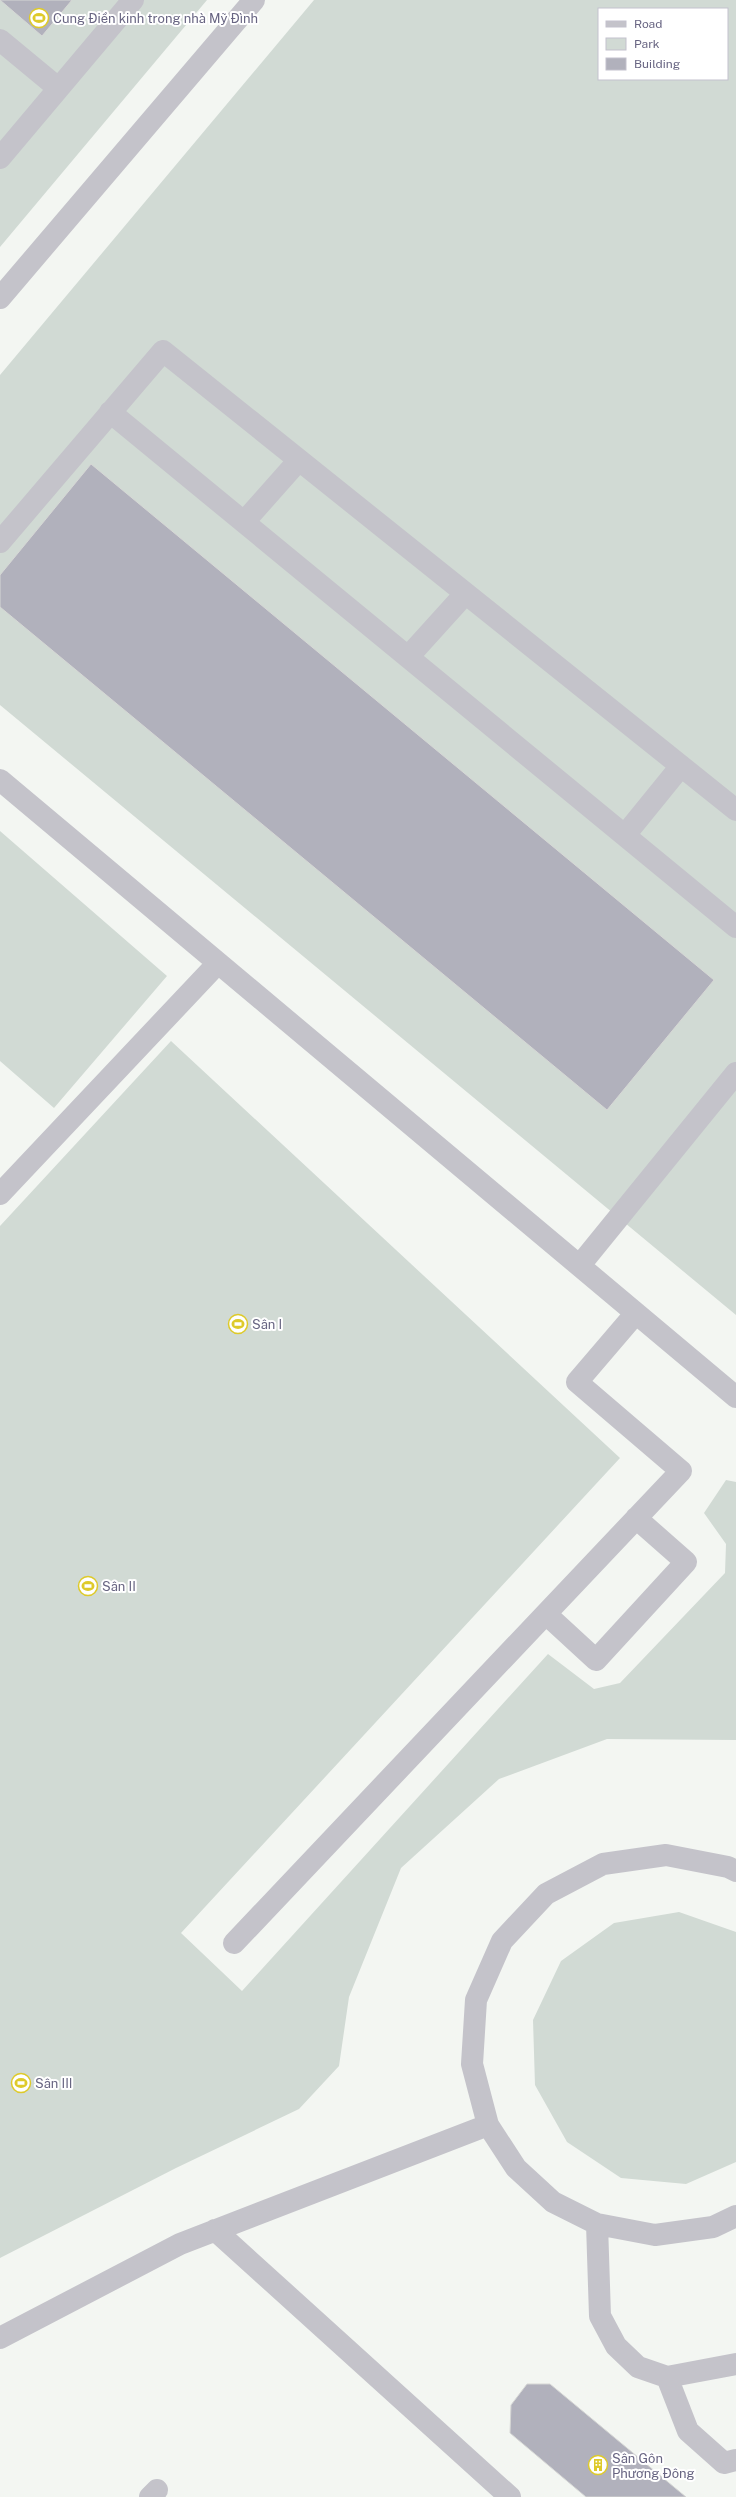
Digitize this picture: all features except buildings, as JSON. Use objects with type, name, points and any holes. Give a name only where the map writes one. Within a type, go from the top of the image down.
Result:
[{"type":"street","points":[[0,158],[133,0]]},
{"type":"street","points":[[0,298],[254,0]]},
{"type":"street","points":[[0,40],[58,88]]},
{"type":"street","points":[[0,542],[163,352],[736,810]]},
{"type":"street","points":[[110,412],[736,927]]},
{"type":"street","points":[[244,522],[299,460]]},
{"type":"street","points":[[408,657],[465,594]]},
{"type":"street","points":[[625,835],[681,766]]},
{"type":"street","points":[[0,780],[736,1396]]},
{"type":"street","points":[[0,1194],[218,963]]},
{"type":"street","points":[[580,1265],[736,1073]]},
{"type":"street","points":[[234,1943],[681,1471],[577,1382],[636,1313]]},
{"type":"street","points":[[546,1614],[596,1660],[686,1562],[636,1518]]},
{"type":"street","points":[[734,1866],[666,1855],[603,1864],[546,1894],[502,1941],[476,2000],[472,2064],[488,2125],[516,2168],[553,2202],[597,2224],[655,2235],[713,2227],[736,2216]]},
{"type":"street","points":[[0,2338],[180,2244],[488,2125]]},
{"type":"street","points":[[597,2224],[600,2316],[616,2346],[638,2367],[667,2378],[736,2364]]},
{"type":"street","points":[[215,2230],[510,2497]]},
{"type":"street","points":[[667,2378],[688,2431],[724,2463],[736,2460]]},
{"type":"green space","points":[[0,0],[207,0],[0,247]]},
{"type":"green space","points":[[314,0],[736,0],[736,1315],[0,705],[0,375]]},
{"type":"green space","points":[[0,831],[167,976],[54,1108],[0,1061]]},
{"type":"green space","points":[[171,1041],[620,1458],[181,1933],[242,1991],[548,1654],[594,1689],[620,1683],[725,1573],[726,1544],[704,1513],[726,1480],[736,1482],[736,1740],[607,1739],[499,1779],[401,1868],[349,1997],[339,2066],[299,2109],[176,2168],[0,2258],[0,1226]]},
{"type":"green space","points":[[679,1912],[736,1932],[736,2162],[686,2184],[621,2178],[567,2142],[535,2085],[533,2020],[561,1961],[614,1923]]},
{"type":"place","name":"Cung Điền kinh trong nhà Mỹ Đình","points":[[39,18]]},
{"type":"place","name":"Sân I","points":[[238,1324]]},
{"type":"place","name":"Sân II","points":[[88,1586]]},
{"type":"place","name":"Sân III","points":[[21,2083]]},
{"type":"place","name":"Sân Gôn Phương Đông","points":[[598,2465]]}]
